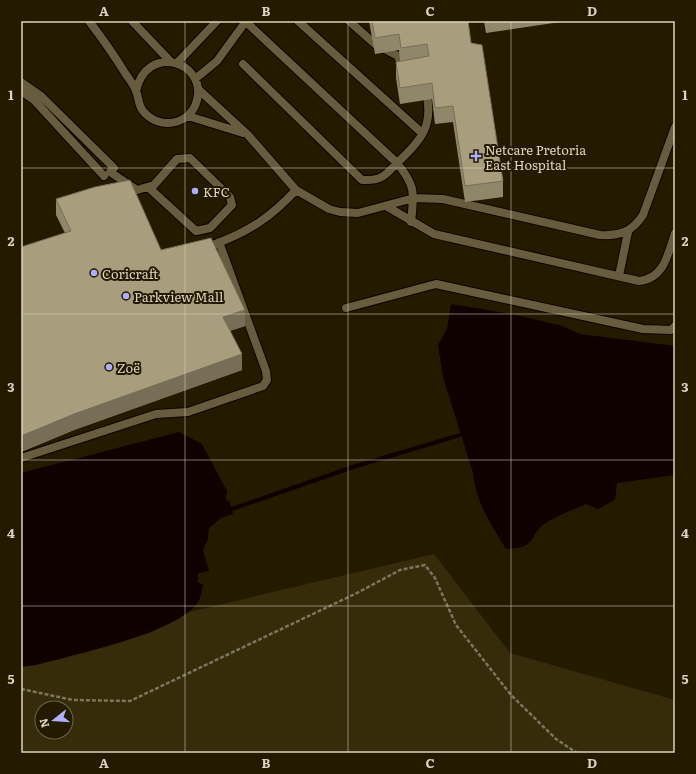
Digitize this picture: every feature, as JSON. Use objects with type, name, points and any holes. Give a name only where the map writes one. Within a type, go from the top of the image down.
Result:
[{"type":"lane","points":[[89,21],[109,47],[136,91],[139,105],[149,118],[169,124],[178,122],[188,116],[198,99],[198,89],[195,79],[189,70],[174,62],[132,21]]},
{"type":"lane","points":[[136,91],[141,77],[151,66],[161,62],[174,62],[217,21]]},
{"type":"lane","points":[[195,79],[217,61],[246,21],[397,163],[410,178],[414,198],[411,222]]},
{"type":"lane","points":[[298,21],[422,133]]},
{"type":"lane","points":[[349,21],[375,44],[398,56],[401,64],[412,64],[415,67]]},
{"type":"lane","points":[[243,64],[362,180],[372,181],[382,178],[407,154],[428,124],[430,106],[424,82]]},
{"type":"lane","points":[[21,82],[41,96],[109,172]]},
{"type":"lane","points":[[198,89],[248,135],[296,190],[329,209],[340,212],[358,213],[414,198],[443,199],[600,235],[628,232],[637,224],[643,215],[675,128]]},
{"type":"lane","points":[[21,91],[43,109],[109,172],[137,190],[154,185],[177,159],[190,158],[230,197],[232,205],[210,228],[196,231],[148,187]]},
{"type":"lane","points":[[188,116],[248,135]]},
{"type":"lane","points":[[204,248],[251,229],[270,215],[296,190]]},
{"type":"lane","points":[[386,206],[411,222],[434,234],[450,239],[639,281],[649,280],[658,273],[664,263],[675,233]]},
{"type":"lane","points":[[619,276],[628,232]]},
{"type":"lane","points":[[21,458],[156,414],[188,412],[263,386],[267,380],[266,371],[219,242]]},
{"type":"lane","points":[[346,308],[436,284],[643,329],[671,330],[675,326]]},
{"type":"path","points":[[21,690],[73,700],[130,701],[357,593],[400,570],[425,565],[436,578],[456,625],[511,695],[556,739],[577,753]]},
{"type":"shaded area","points":[[451,304],[511,314],[559,325],[580,334],[675,346],[675,475],[617,483],[615,500],[598,509],[586,504],[561,515],[547,522],[541,527],[529,543],[517,548],[506,549],[485,513],[477,493],[473,473],[443,377],[438,345],[447,329]]},
{"type":"shaded area","points":[[179,432],[202,444],[227,491],[226,500],[230,502],[233,514],[221,518],[209,528],[208,539],[203,550],[209,571],[198,573],[198,582],[203,585],[198,602],[187,613],[169,624],[148,633],[98,649],[36,665],[21,667],[21,473]]},
{"type":"shaded area","points":[[434,554],[510,653],[675,700],[675,753],[21,753],[21,667],[36,665],[150,633],[189,612]]},
{"type":"building","points":[[372,21],[468,21],[471,43],[482,45],[503,181],[465,186],[453,106],[435,108],[432,83],[400,88],[396,62],[429,56],[427,44],[401,48],[399,34],[375,38]]},
{"type":"building","name":"Parkview Mall","points":[[130,180],[161,250],[211,238],[245,310],[223,317],[242,354],[74,414],[21,436],[21,247],[71,231],[56,199],[95,187]]},
{"type":"waterway","points":[[232,509],[353,467],[460,435]]},
{"type":"place","name":"Netcare Pretoria East Hospital","points":[[476,156]]},
{"type":"place","name":"KFC","points":[[195,191]]},
{"type":"place","name":"Coricraft","points":[[94,273]]},
{"type":"place","name":"Parkview Mall","points":[[126,296]]},
{"type":"place","name":"Zoë","points":[[109,367]]}]
